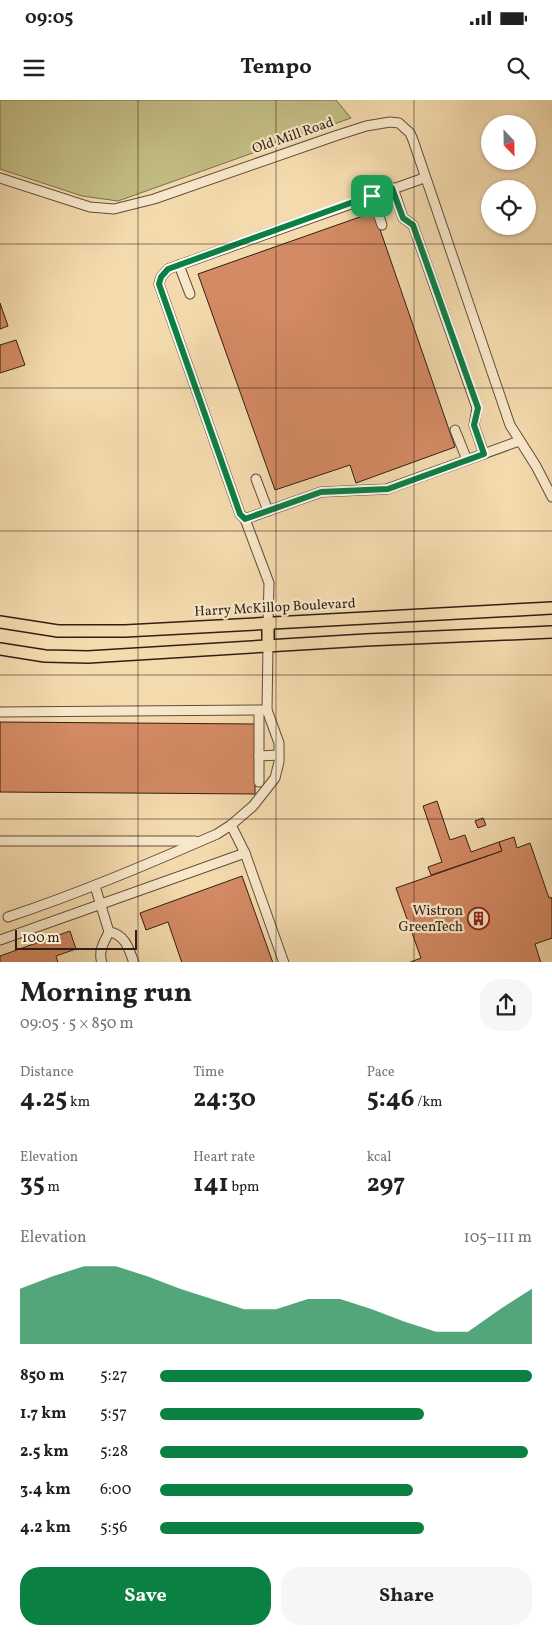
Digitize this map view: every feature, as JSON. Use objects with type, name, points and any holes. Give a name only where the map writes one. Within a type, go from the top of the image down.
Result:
[{"type":"main road","name":"Harry McKillop Boulevard","points":[[0,622],[35,629],[83,632],[125,631],[552,608]]},
{"type":"main road","points":[[268,623],[268,646]]},
{"type":"main road","points":[[0,649],[45,656],[88,657],[552,632]]},
{"type":"street","name":"Old Mill Road","points":[[0,178],[90,207],[123,208],[334,136],[390,122],[399,123],[410,133],[510,425],[536,466],[552,498]]},
{"type":"street","points":[[268,623],[269,583],[245,519],[240,514],[159,284],[161,277],[168,269],[178,265],[424,178]]},
{"type":"street","points":[[392,188],[403,218],[413,225],[478,408],[474,425],[484,454]]},
{"type":"street","points":[[372,196],[382,224]]},
{"type":"street","points":[[178,265],[190,294]]},
{"type":"street","points":[[455,430],[467,460]]},
{"type":"street","points":[[245,519],[321,492],[388,489],[519,441]]},
{"type":"street","points":[[256,479],[268,511]]},
{"type":"street","points":[[259,782],[259,756],[268,646]]},
{"type":"street","points":[[0,712],[263,711]]},
{"type":"street","points":[[8,917],[95,886],[217,834],[231,825],[253,806],[275,778],[279,743],[263,711]]},
{"type":"street","points":[[259,756],[279,755]]},
{"type":"street","points":[[231,825],[245,853],[284,962]]},
{"type":"street","points":[[0,841],[200,841]]},
{"type":"street","points":[[0,940],[245,853]]},
{"type":"street","points":[[95,886],[110,932],[102,946],[100,958],[102,962]]},
{"type":"street","points":[[110,932],[117,933],[127,943],[134,962]]},
{"type":"shaded area","points":[[0,100],[336,100],[351,118],[118,201],[82,196],[0,169]]},
{"type":"building","points":[[374,212],[455,447],[356,483],[350,465],[275,490],[198,274]]},
{"type":"building","points":[[0,303],[8,326],[0,329]]},
{"type":"building","points":[[16,340],[25,365],[0,373],[0,345]]},
{"type":"building","points":[[0,722],[255,724],[255,794],[0,792]]},
{"type":"building","points":[[437,801],[450,840],[465,835],[471,852],[499,842],[502,851],[431,875],[428,867],[442,862],[423,806]]},
{"type":"building","points":[[483,818],[486,825],[478,828],[475,821]]},
{"type":"building","name":"Wistron GreenTech","points":[[514,837],[517,848],[530,843],[549,898],[551,897],[552,938],[535,944],[541,962],[411,962],[421,958],[396,888],[502,851],[499,842]]},
{"type":"building","points":[[242,876],[273,962],[182,962],[168,922],[146,930],[140,913]]},
{"type":"building","points":[[70,931],[76,949],[56,956],[58,962],[0,962],[0,956]]},
{"type":"place","name":"Wistron GreenTech","points":[[479,919]]},
{"type":"route","points":[[392,188],[403,218],[413,225],[478,408],[474,425],[484,454],[388,489],[321,492],[245,519],[240,514],[174,328],[159,284],[161,277],[168,269],[372,196],[392,188]]}]
